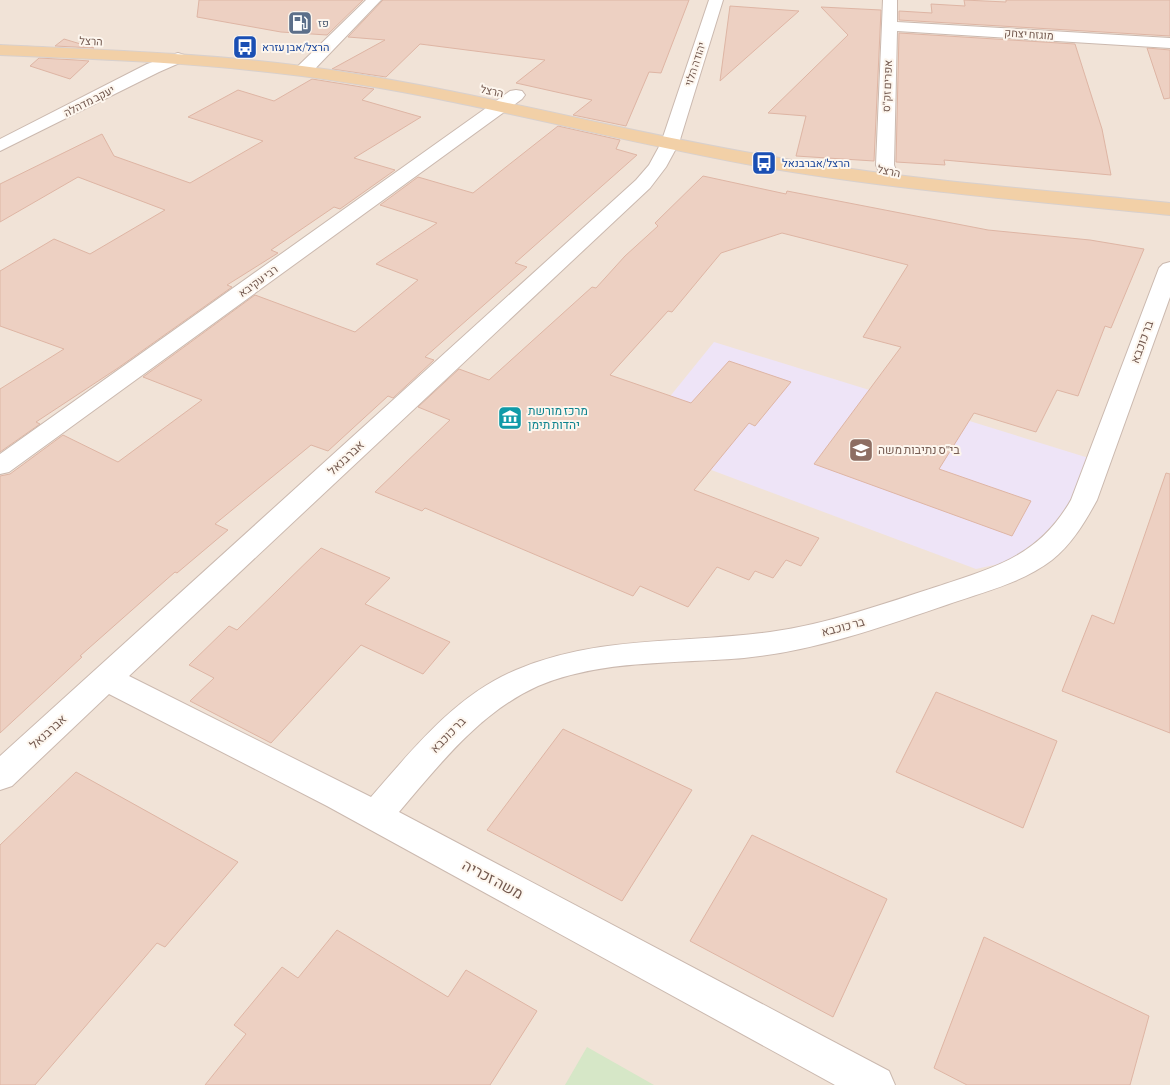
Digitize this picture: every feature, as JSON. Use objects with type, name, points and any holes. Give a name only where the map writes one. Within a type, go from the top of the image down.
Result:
[{"type":"main road","name":"הרצל","points":[[0,36],[200,47],[308,66],[442,94],[507,101],[851,175],[1170,210]]},
{"type":"main road","name":"הרצל","points":[[0,50],[308,66]]},
{"type":"main road","name":"הרצל","points":[[672,135],[887,170],[978,189]]},
{"type":"street","points":[[308,66],[374,0]]},
{"type":"street","name":"יהודה הלוי","points":[[672,135],[716,0]]},
{"type":"street","name":"אפרים זק\"ס","points":[[887,170],[885,165],[890,0]]},
{"type":"street","name":"מוגזח יצחק","points":[[889,26],[1170,43]]},
{"type":"street","name":"יעקב מדהלה","points":[[0,146],[153,68],[178,58]]},
{"type":"street","name":"רבי עקיבא","points":[[0,466],[507,101]]},
{"type":"street","name":"אברבנאל","points":[[0,776],[643,184],[657,167],[672,135]]},
{"type":"street","name":"בר כוכבא","points":[[375,816],[464,718],[494,694],[544,670],[599,657],[763,644],[826,632],[871,620],[998,576],[1035,559],[1054,544],[1069,528],[1084,500],[1170,268]]},
{"type":"street","name":"משה זכריה","points":[[106,679],[375,816],[875,1085]]},
{"type":"shaded area","points":[[0,0],[1170,0],[1170,1085],[0,1085]]},
{"type":"shaded area","name":"בי\"ס נתיבות משה","points":[[714,342],[1092,459],[1062,526],[1017,560],[976,569],[634,441]]},
{"type":"green space","points":[[587,1047],[654,1085],[565,1085]]},
{"type":"building","points":[[199,0],[363,0],[327,35],[281,32],[197,17]]},
{"type":"building","points":[[383,0],[689,0],[661,73],[649,72],[626,126],[573,115],[592,100],[516,83],[545,60],[420,44],[386,77],[332,69],[385,40],[348,37]]},
{"type":"building","points":[[964,0],[1006,2],[1006,0],[1170,0],[1170,36],[899,20],[899,11],[932,13],[931,4],[965,6]]},
{"type":"building","points":[[730,6],[799,11],[720,81]]},
{"type":"building","points":[[821,7],[881,10],[874,161],[796,156],[806,116],[768,113],[848,35]]},
{"type":"building","points":[[899,33],[1075,44],[1102,129],[1111,175],[944,160],[945,165],[896,162]]},
{"type":"building","points":[[64,39],[94,48],[55,46]]},
{"type":"building","points":[[1147,48],[1170,50],[1170,98],[1164,99]]},
{"type":"building","points":[[39,58],[89,61],[70,79],[30,66]]},
{"type":"building","points":[[312,79],[374,89],[362,100],[421,117],[354,158],[395,170],[340,209],[334,207],[271,250],[278,253],[227,285],[232,287],[118,368],[36,422],[40,424],[0,452],[0,389],[64,349],[0,326],[0,271],[54,239],[90,254],[165,210],[78,177],[0,222],[0,184],[102,134],[114,156],[190,183],[263,141],[188,117],[238,90],[274,101]]},
{"type":"building","points":[[558,126],[620,140],[616,149],[637,155],[515,263],[527,267],[425,357],[434,360],[393,398],[388,396],[328,451],[311,445],[215,524],[228,530],[177,573],[175,572],[80,656],[82,657],[0,733],[0,476],[10,474],[63,435],[118,462],[202,400],[143,377],[255,295],[355,332],[418,280],[376,264],[437,223],[380,205],[418,177],[473,193]]},
{"type":"building","points":[[703,176],[786,194],[787,191],[988,230],[1090,240],[1144,249],[1111,328],[1105,326],[1078,396],[1057,390],[1036,432],[974,413],[939,469],[1031,501],[1012,536],[814,464],[901,347],[863,337],[908,265],[782,233],[721,253],[672,312],[668,311],[610,375],[691,403],[729,361],[791,382],[755,426],[749,423],[694,490],[819,538],[801,566],[786,560],[773,578],[755,571],[749,580],[717,567],[688,607],[640,586],[633,596],[425,508],[422,511],[375,492],[450,420],[418,407],[459,369],[489,380],[592,287],[596,288],[625,256],[658,226],[655,223]]},
{"type":"building","points":[[1166,473],[1170,474],[1170,733],[1062,691],[1092,615],[1114,624]]},
{"type":"building","points":[[321,548],[390,578],[365,604],[450,642],[423,674],[361,645],[271,743],[190,701],[214,678],[189,665],[229,626],[237,630]]},
{"type":"building","points":[[936,692],[1057,741],[1023,828],[896,772]]},
{"type":"building","points":[[563,729],[692,790],[622,901],[487,830]]},
{"type":"building","points":[[76,772],[238,862],[165,947],[157,943],[35,1085],[0,1085],[0,845]]},
{"type":"building","points":[[752,835],[887,899],[833,1017],[690,941]]},
{"type":"building","points":[[337,930],[448,997],[466,970],[537,1011],[490,1085],[205,1085],[246,1034],[234,1025],[282,967],[298,978]]},
{"type":"building","points":[[984,937],[1149,1016],[1130,1085],[967,1085],[934,1068]]},
{"type":"place","name":"פז","points":[[300,23]]},
{"type":"place","name":"הרצל/אבן עזרא","points":[[245,47]]},
{"type":"place","name":"הרצל/אברבנאל","points":[[764,163]]},
{"type":"place","name":"מרכז מורשת יהדות תימן","points":[[510,418]]},
{"type":"place","name":"בי\"ס נתיבות משה","points":[[861,450]]}]
